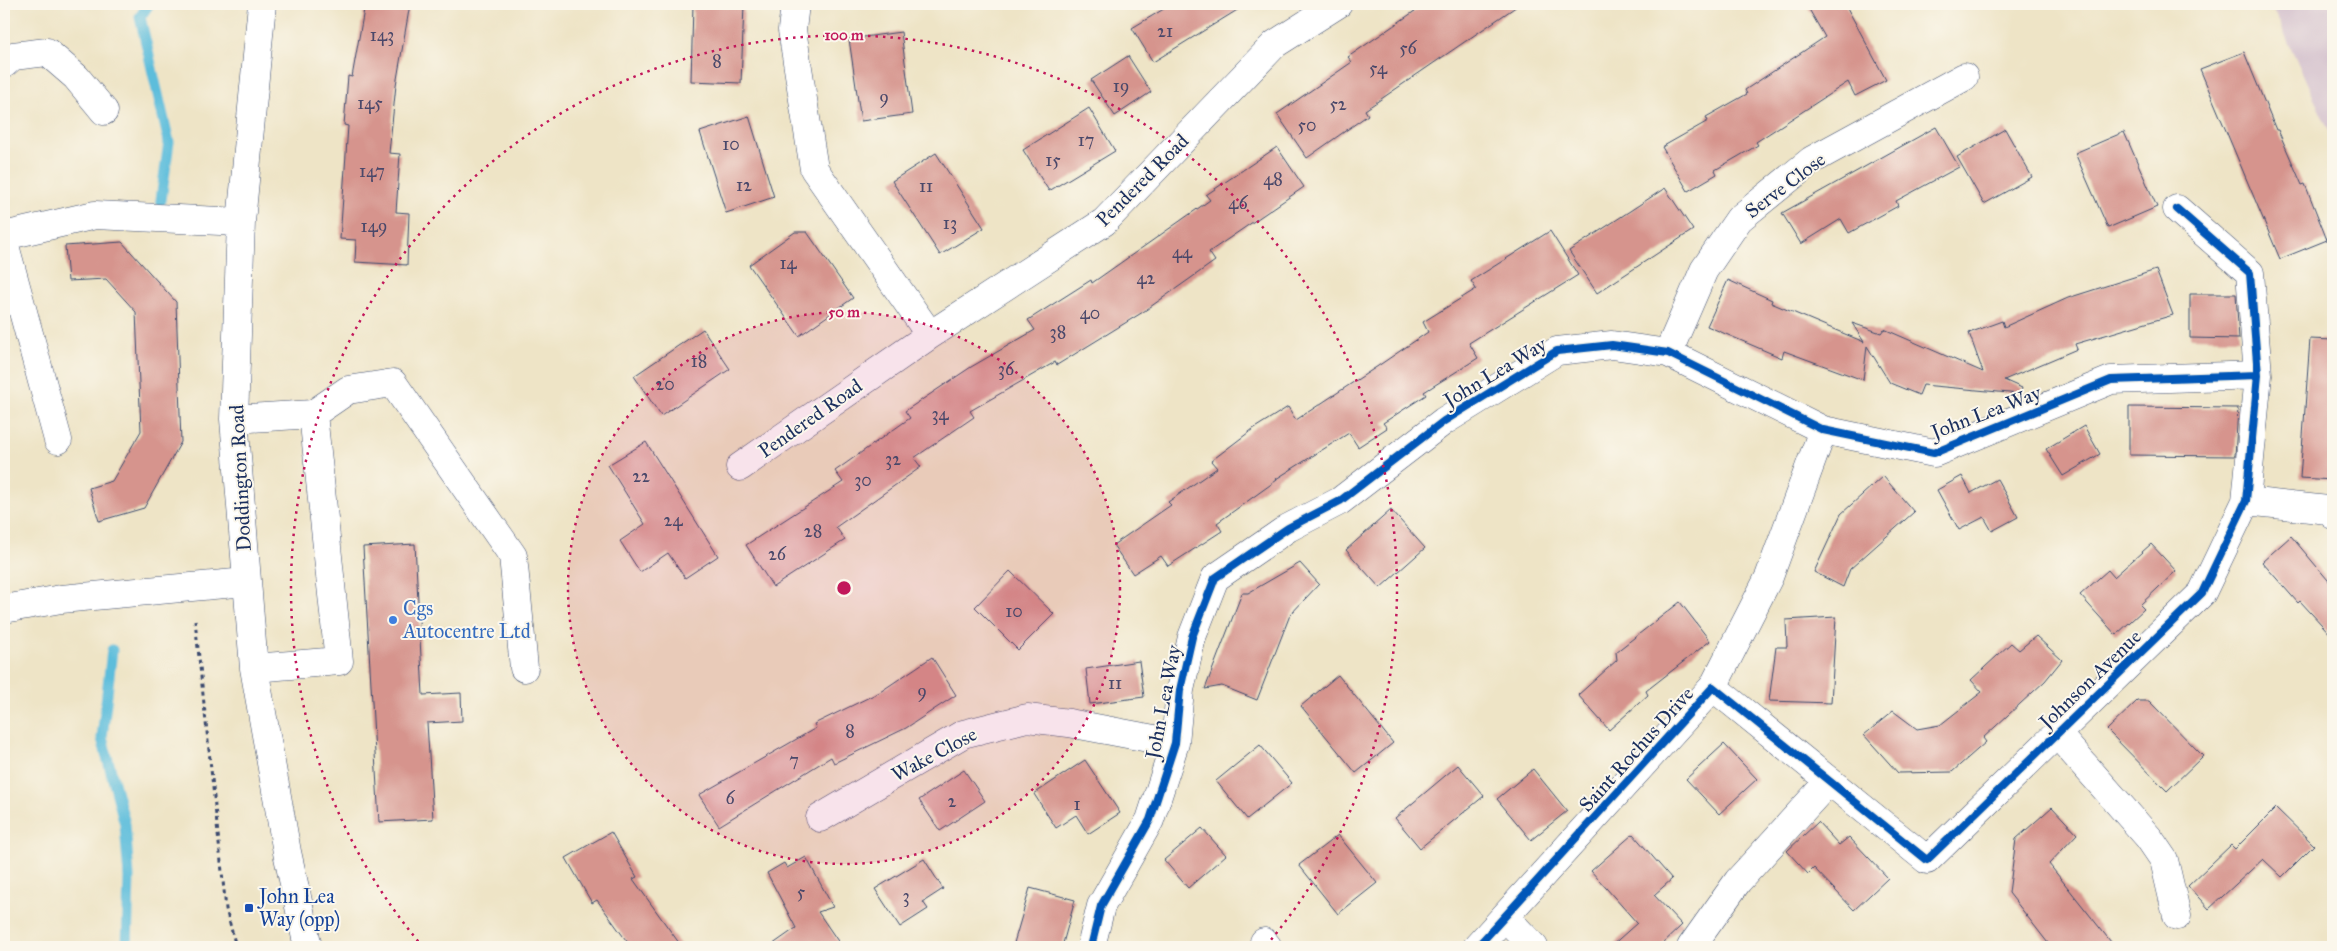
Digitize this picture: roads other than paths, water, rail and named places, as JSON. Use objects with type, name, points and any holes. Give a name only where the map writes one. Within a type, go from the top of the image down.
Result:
[{"type":"street","name":"Doddington Road","points":[[262,4],[241,222],[234,418],[254,668],[271,771],[308,947]]},
{"type":"street","points":[[795,4],[792,30],[814,169],[930,335]]},
{"type":"street","name":"Pendered Road","points":[[740,467],[930,335],[1104,222],[1275,44],[1338,4]]},
{"type":"street","points":[[4,64],[12,56],[47,52],[76,77],[104,111]]},
{"type":"street","name":"Serve Close","points":[[1668,353],[1704,270],[1739,219],[1812,160],[1964,77]]},
{"type":"street","points":[[2178,208],[2250,273],[2258,375],[2246,501],[2328,510],[2333,515]]},
{"type":"street","points":[[4,236],[95,215],[241,222]]},
{"type":"street","points":[[4,242],[58,440]]},
{"type":"street","name":"John Lea Way","points":[[1091,947],[1101,906],[1150,820],[1175,743],[1180,690],[1192,637],[1215,578],[1288,528],[1340,501],[1444,421],[1558,351],[1612,345],[1668,353],[1823,430],[1934,453],[2111,380],[2258,375]]},
{"type":"street","points":[[234,418],[313,414],[348,390],[393,383],[513,556],[524,668]]},
{"type":"street","points":[[254,668],[339,661],[313,414]]},
{"type":"street","name":"Saint Rochus Drive","points":[[1477,947],[1506,918],[1714,687],[1769,577],[1823,430]]},
{"type":"street","name":"Johnson Avenue","points":[[1927,860],[2202,593],[2246,501]]},
{"type":"street","points":[[4,609],[62,599],[246,582]]},
{"type":"street","name":"Saint Rochus Drive","points":[[1714,687],[1927,860]]},
{"type":"street","name":"Wake Close","points":[[820,818],[962,734],[989,726],[1027,718],[1069,723],[1175,743]]},
{"type":"street","points":[[2057,734],[2149,838],[2164,860],[2177,916]]},
{"type":"street","points":[[1691,947],[1738,880],[1829,781]]},
{"type":"street","points":[[1506,918],[1534,947]]},
{"type":"waterway","points":[[149,4],[140,17],[169,142],[161,200]]},
{"type":"waterway","points":[[112,650],[102,738],[125,824],[129,877],[127,947]]},
{"type":"place","name":"Cgs Autocentre Ltd","points":[[393,620]]},
{"type":"place","name":"John Lea Way (opp)","points":[[249,908]]}]
